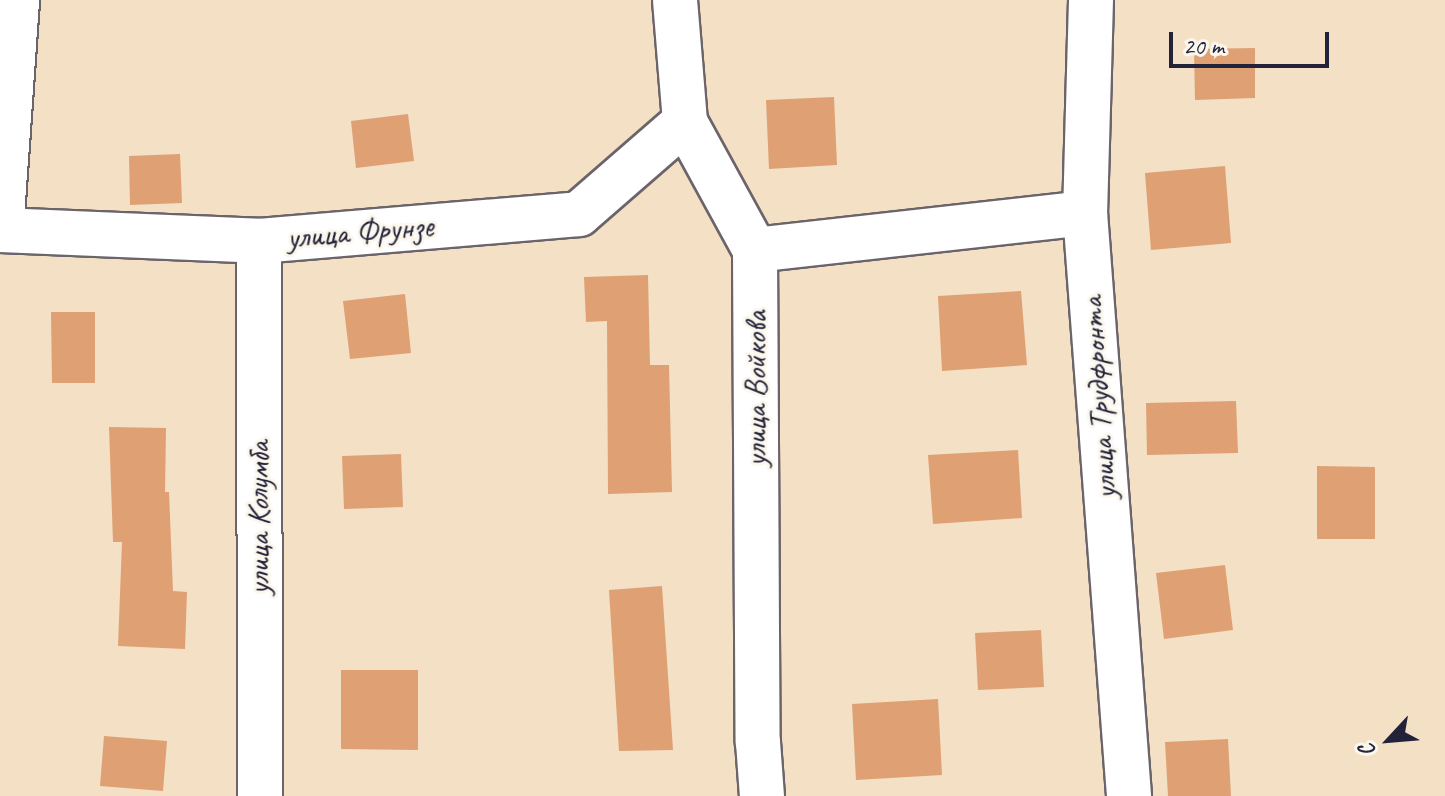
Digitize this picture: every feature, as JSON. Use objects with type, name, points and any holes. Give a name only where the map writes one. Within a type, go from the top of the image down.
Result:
[{"type":"street","points":[[1,230],[17,0]]},
{"type":"street","name":"улица Войкова","points":[[675,0],[685,122],[755,250],[758,742],[762,796]]},
{"type":"street","name":"улица Трудфронта","points":[[1091,0],[1085,213],[1129,796]]},
{"type":"street","name":"улица Фрунзе","points":[[1,230],[259,241],[579,214],[685,122]]},
{"type":"street","points":[[755,250],[1085,213]]},
{"type":"street","name":"улица Колумба","points":[[259,241],[260,796]]},
{"type":"building","points":[[1255,48],[1255,98],[1195,100],[1194,49]]},
{"type":"building","points":[[834,97],[837,165],[769,169],[766,100]]},
{"type":"building","points":[[408,114],[414,161],[356,168],[351,121]]},
{"type":"building","points":[[180,154],[182,203],[130,205],[129,156]]},
{"type":"building","points":[[1225,166],[1231,243],[1151,250],[1145,173]]},
{"type":"building","points":[[648,275],[650,365],[669,365],[672,492],[608,494],[607,321],[586,322],[584,277]]},
{"type":"building","points":[[1021,291],[1027,365],[942,371],[938,296]]},
{"type":"building","points":[[405,294],[411,353],[350,359],[343,301]]},
{"type":"building","points":[[51,312],[95,312],[95,383],[52,383]]},
{"type":"building","points":[[1236,401],[1238,453],[1147,455],[1146,403]]},
{"type":"building","points":[[109,427],[166,428],[165,492],[169,492],[173,591],[187,592],[185,649],[118,646],[122,542],[113,542]]},
{"type":"building","points":[[1018,450],[1022,518],[933,524],[928,455]]},
{"type":"building","points":[[401,454],[403,507],[344,509],[342,456]]},
{"type":"building","points":[[1317,466],[1375,467],[1375,539],[1317,539]]},
{"type":"building","points":[[1225,565],[1233,630],[1164,639],[1156,573]]},
{"type":"building","points":[[662,586],[673,750],[619,751],[609,590]]},
{"type":"building","points":[[1041,630],[1044,687],[978,690],[975,633]]},
{"type":"building","points":[[341,670],[418,670],[418,750],[341,749]]},
{"type":"building","points":[[938,699],[942,775],[856,780],[852,704]]},
{"type":"building","points":[[104,736],[167,741],[163,791],[100,786]]},
{"type":"building","points":[[1228,739],[1231,796],[1168,796],[1165,742]]}]
